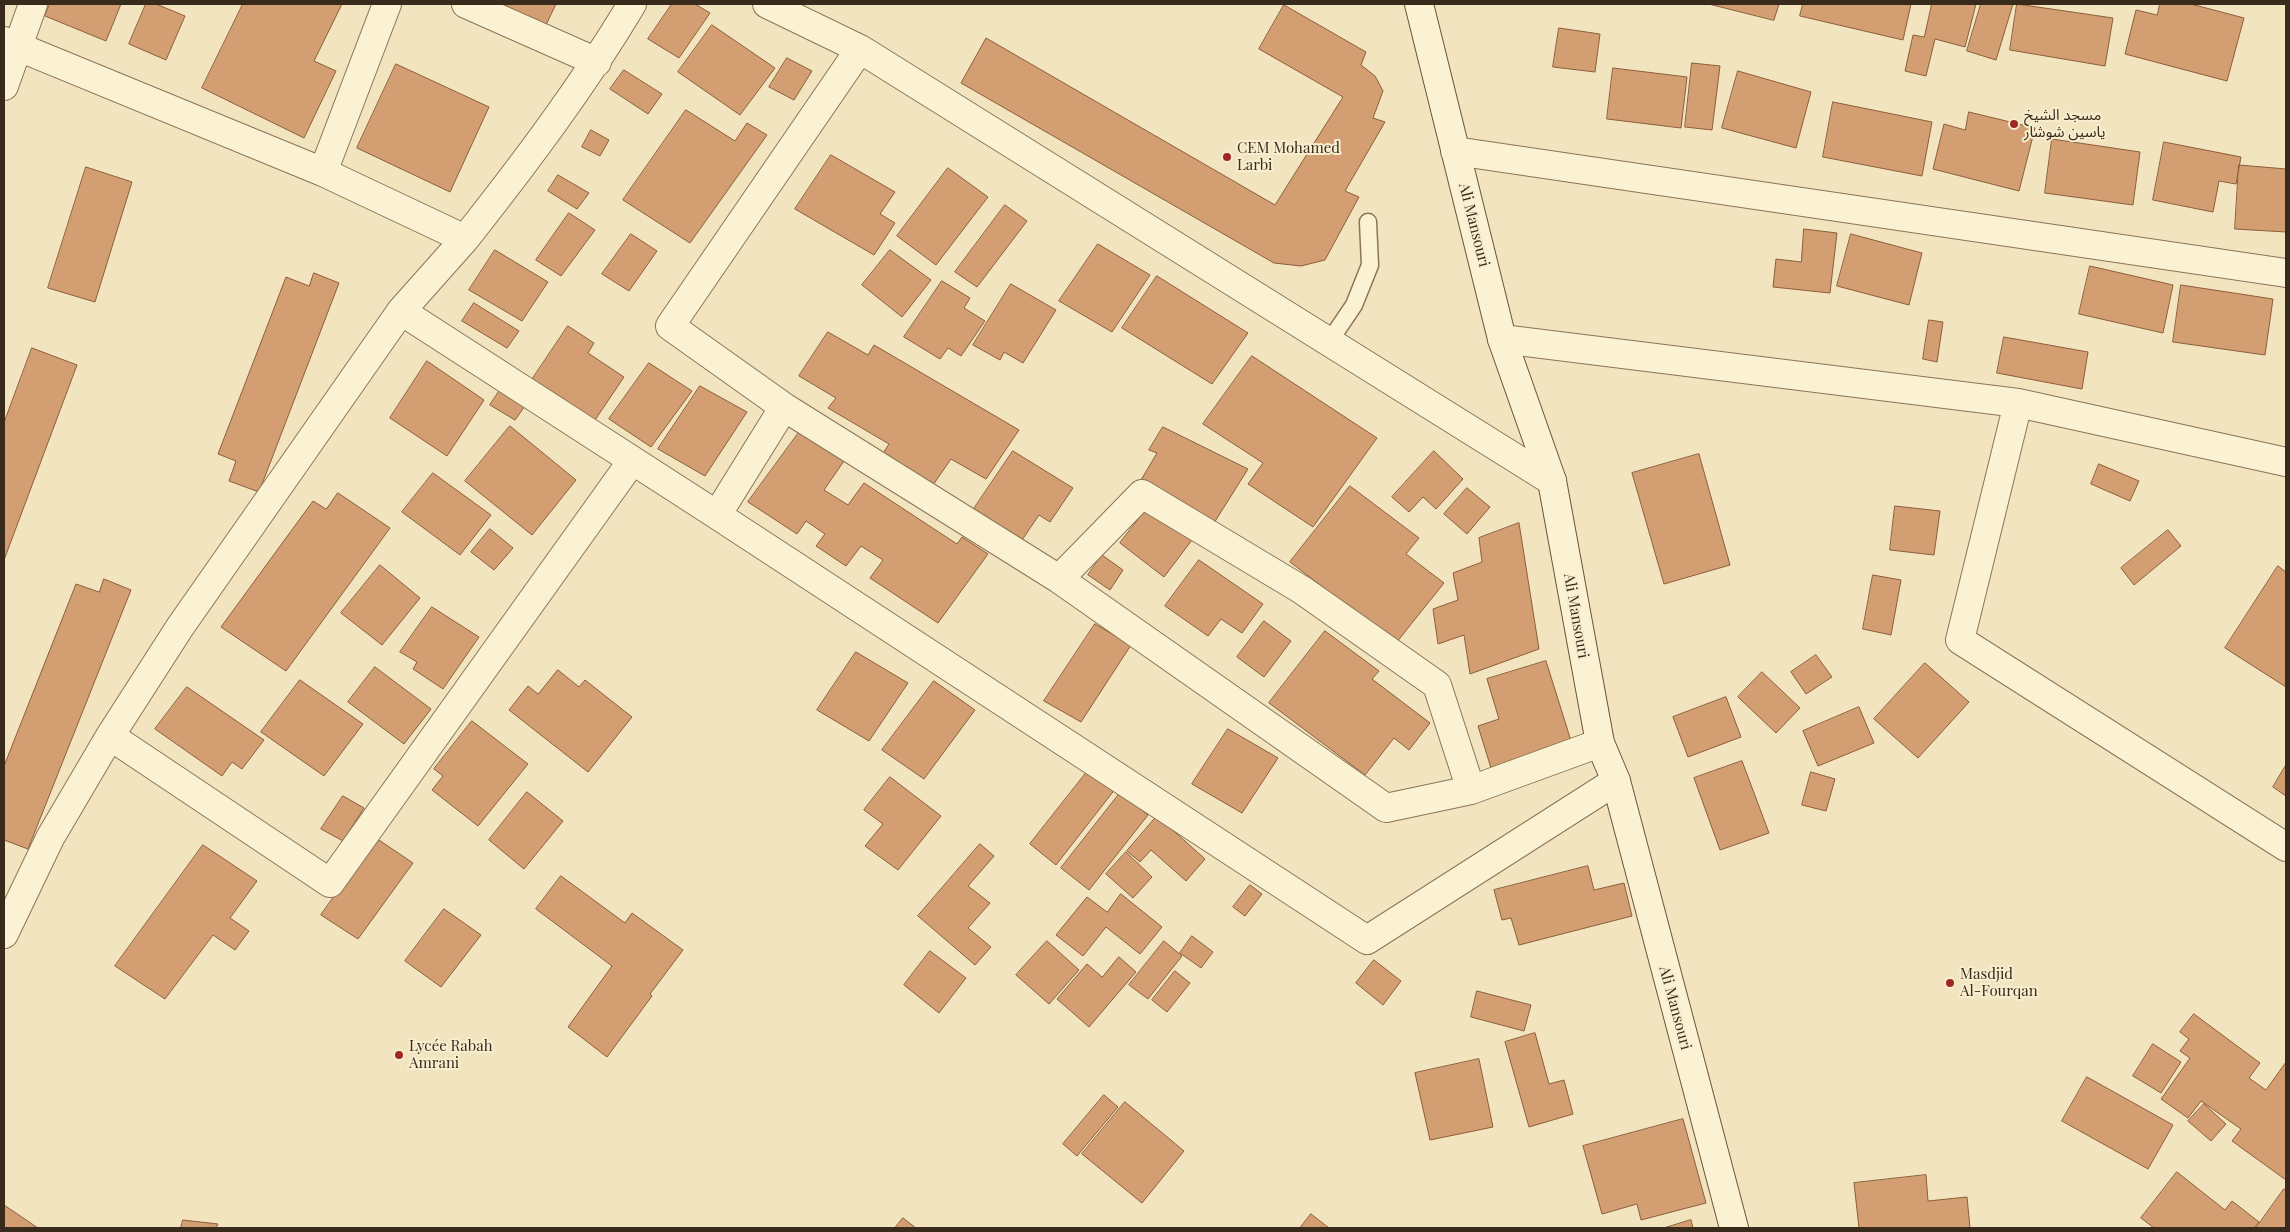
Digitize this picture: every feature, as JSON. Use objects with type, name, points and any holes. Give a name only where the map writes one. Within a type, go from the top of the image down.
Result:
[{"type":"street","points":[[4,86],[11,44],[34,4]]},
{"type":"street","points":[[323,172],[386,4]]},
{"type":"street","points":[[466,4],[597,62]]},
{"type":"street","points":[[4,934],[50,838],[110,736],[180,627],[401,311],[465,239],[505,189],[597,62],[632,4]]},
{"type":"street","points":[[767,4],[860,49],[1552,481]]},
{"type":"street","name":"Ali Mansouri","points":[[1419,4],[1502,339],[1552,481],[1600,743],[1616,781],[1734,1228]]},
{"type":"street","points":[[11,44],[323,172],[465,239]]},
{"type":"street","points":[[860,49],[670,326],[784,406],[1059,579],[1386,808],[1471,790],[1600,743]]},
{"type":"street","points":[[1455,151],[2286,274]]},
{"type":"street","points":[[401,311],[1367,940],[1616,781]]},
{"type":"street","points":[[1502,339],[2018,403],[2286,462]]},
{"type":"street","points":[[2018,403],[1960,640],[2286,847]]},
{"type":"street","points":[[717,515],[784,406]]},
{"type":"street","points":[[110,736],[330,883],[632,461]]},
{"type":"street","points":[[1059,579],[1142,494],[1302,590],[1437,685],[1471,790]]},
{"type":"lane","points":[[1329,342],[1354,305],[1370,265],[1368,222]]},
{"type":"building","points":[[50,4],[121,4],[106,41],[45,16]]},
{"type":"building","points":[[146,4],[156,4],[185,16],[166,60],[129,44]]},
{"type":"building","points":[[243,4],[342,4],[314,61],[336,71],[304,138],[202,88]]},
{"type":"building","points":[[499,4],[556,4],[546,25]]},
{"type":"building","points":[[672,4],[695,4],[710,13],[679,58],[648,39]]},
{"type":"building","points":[[1709,4],[1779,4],[1774,20]]},
{"type":"building","points":[[1803,4],[1911,4],[1903,40],[1800,16]]},
{"type":"building","points":[[1932,4],[1976,4],[1965,47],[1935,39],[1926,76],[1905,71],[1913,35],[1924,37]]},
{"type":"building","points":[[1981,4],[2013,4],[1996,60],[1967,51]]},
{"type":"building","points":[[2017,4],[2113,18],[2105,66],[2010,50]]},
{"type":"building","points":[[2160,4],[2191,4],[2244,18],[2227,81],[2125,54],[2136,10],[2157,15]]},
{"type":"building","points":[[1284,5],[1366,52],[1361,65],[1375,76],[1383,91],[1373,118],[1385,122],[1345,191],[1359,197],[1325,260],[1301,266],[1274,263],[961,83],[986,38],[1275,205],[1343,97],[1259,49]]},
{"type":"building","points":[[712,25],[775,68],[740,115],[678,72]]},
{"type":"building","points":[[1559,28],[1600,34],[1595,72],[1553,67]]},
{"type":"building","points":[[787,58],[812,71],[794,100],[769,87]]},
{"type":"building","points":[[1692,63],[1720,66],[1712,130],[1685,127]]},
{"type":"building","points":[[396,64],[489,107],[450,192],[357,148]]},
{"type":"building","points":[[1613,68],[1687,77],[1681,128],[1607,119]]},
{"type":"building","points":[[624,70],[662,94],[648,114],[610,89]]},
{"type":"building","points":[[1738,71],[1811,92],[1796,148],[1722,128]]},
{"type":"building","points":[[1833,102],[1932,122],[1922,176],[1823,157]]},
{"type":"building","points":[[686,110],[735,141],[747,123],[767,135],[690,243],[623,200]]},
{"type":"building","points":[[1969,112],[2035,128],[2019,191],[1933,169],[1944,124],[1965,130]]},
{"type":"building","points":[[591,130],[609,140],[600,156],[582,147]]},
{"type":"building","points":[[2052,139],[2140,152],[2133,205],[2045,193]]},
{"type":"building","points":[[2164,142],[2241,157],[2236,184],[2219,181],[2213,212],[2153,200]]},
{"type":"building","points":[[831,155],[895,192],[880,214],[895,223],[874,255],[795,209]]},
{"type":"building","points":[[2239,165],[2286,169],[2286,232],[2235,229]]},
{"type":"building","points":[[86,167],[132,182],[95,302],[48,288]]},
{"type":"building","points":[[948,168],[988,197],[936,265],[897,236]]},
{"type":"building","points":[[558,175],[589,193],[577,209],[548,191]]},
{"type":"building","points":[[1005,205],[1027,221],[977,287],[955,272]]},
{"type":"building","points":[[569,213],[595,230],[561,276],[536,260]]},
{"type":"building","points":[[1804,229],[1837,233],[1830,293],[1773,287],[1776,259],[1801,262]]},
{"type":"building","points":[[631,234],[657,251],[629,291],[602,274]]},
{"type":"building","points":[[1851,234],[1922,253],[1909,305],[1837,286]]},
{"type":"building","points":[[1098,244],[1150,275],[1112,332],[1059,301]]},
{"type":"building","points":[[495,250],[548,282],[522,321],[469,290]]},
{"type":"building","points":[[890,250],[931,280],[902,317],[862,285]]},
{"type":"building","points":[[2090,266],[2173,285],[2163,333],[2079,314]]},
{"type":"building","points":[[314,273],[339,283],[259,492],[229,481],[236,461],[218,454],[286,277],[309,286]]},
{"type":"building","points":[[1157,276],[1248,333],[1212,384],[1122,328]]},
{"type":"building","points":[[942,281],[970,298],[964,308],[985,321],[961,356],[948,348],[940,359],[904,337]]},
{"type":"building","points":[[1011,284],[1056,310],[1023,363],[1004,352],[1000,360],[973,345]]},
{"type":"building","points":[[2181,285],[2273,299],[2265,355],[2173,342]]},
{"type":"building","points":[[474,303],[519,331],[507,348],[462,321]]},
{"type":"building","points":[[1929,320],[1943,322],[1937,362],[1923,359]]},
{"type":"building","points":[[568,326],[594,343],[588,353],[624,377],[593,423],[531,381]]},
{"type":"building","points":[[828,332],[868,355],[874,345],[1019,430],[986,479],[951,459],[933,485],[882,455],[889,444],[828,408],[836,398],[799,376]]},
{"type":"building","points":[[2004,337],[2088,352],[2082,389],[1997,373]]},
{"type":"building","points":[[32,348],[77,365],[4,560],[4,423]]},
{"type":"building","points":[[1252,356],[1377,438],[1313,527],[1248,484],[1263,463],[1203,424]]},
{"type":"building","points":[[427,361],[484,400],[447,456],[390,418]]},
{"type":"building","points":[[649,363],[692,391],[651,447],[609,419]]},
{"type":"building","points":[[700,386],[747,412],[705,476],[658,449]]},
{"type":"building","points":[[500,390],[525,406],[515,420],[490,405]]},
{"type":"building","points":[[510,426],[576,480],[532,535],[465,481]]},
{"type":"building","points":[[1163,427],[1248,469],[1214,523],[1138,485],[1157,453],[1149,450]]},
{"type":"building","points":[[800,431],[844,461],[824,490],[848,505],[864,483],[957,544],[962,537],[988,554],[938,623],[870,578],[883,560],[861,546],[846,566],[816,546],[825,534],[806,521],[797,534],[748,502]]},
{"type":"building","points":[[1013,451],[1073,488],[1050,522],[1039,515],[1020,543],[971,513]]},
{"type":"building","points":[[1434,451],[1463,479],[1436,509],[1423,497],[1409,512],[1392,497]]},
{"type":"building","points":[[1699,454],[1730,565],[1664,584],[1632,473]]},
{"type":"building","points":[[2099,464],[2139,481],[2130,501],[2091,484]]},
{"type":"building","points":[[433,473],[491,515],[460,555],[402,512]]},
{"type":"building","points":[[1350,486],[1419,538],[1406,554],[1444,583],[1396,643],[1290,562]]},
{"type":"building","points":[[1467,488],[1490,507],[1467,534],[1444,514]]},
{"type":"building","points":[[338,493],[390,528],[286,671],[221,627],[313,501],[326,509]]},
{"type":"building","points":[[1152,502],[1195,536],[1164,577],[1120,543]]},
{"type":"building","points":[[1895,506],[1940,511],[1934,555],[1890,550]]},
{"type":"building","points":[[1519,523],[1539,649],[1470,674],[1464,635],[1438,644],[1433,609],[1458,600],[1453,573],[1482,562],[1479,538]]},
{"type":"building","points":[[490,529],[513,548],[494,570],[471,552]]},
{"type":"building","points":[[2168,530],[2181,546],[2134,585],[2121,568]]},
{"type":"building","points":[[1102,555],[1123,570],[1110,590],[1088,575]]},
{"type":"building","points":[[1199,560],[1263,604],[1242,633],[1221,619],[1208,636],[1165,606]]},
{"type":"building","points":[[380,565],[420,598],[382,645],[341,613]]},
{"type":"building","points":[[2278,566],[2286,572],[2286,687],[2225,648]]},
{"type":"building","points":[[1873,575],[1901,580],[1891,635],[1863,629]]},
{"type":"building","points":[[104,579],[131,590],[28,849],[4,840],[4,766],[76,584],[99,592]]},
{"type":"building","points":[[432,607],[479,637],[443,689],[413,669],[417,662],[400,652]]},
{"type":"building","points":[[1264,621],[1291,641],[1264,677],[1237,657]]},
{"type":"building","points":[[1095,624],[1131,645],[1081,722],[1044,701]]},
{"type":"building","points":[[1325,631],[1379,671],[1372,679],[1430,723],[1409,750],[1394,738],[1365,775],[1269,703]]},
{"type":"building","points":[[856,652],[908,683],[869,741],[817,710]]},
{"type":"building","points":[[1816,655],[1832,677],[1806,694],[1791,672]]},
{"type":"building","points":[[1546,661],[1572,744],[1491,768],[1478,726],[1499,719],[1487,679]]},
{"type":"building","points":[[1925,663],[1969,702],[1918,758],[1874,719]]},
{"type":"building","points":[[375,667],[431,709],[404,744],[348,702]]},
{"type":"building","points":[[558,670],[579,687],[585,680],[632,717],[588,772],[509,710],[528,686],[538,694]]},
{"type":"building","points":[[1762,672],[1800,708],[1776,733],[1738,697]]},
{"type":"building","points":[[300,680],[363,724],[324,776],[261,732]]},
{"type":"building","points":[[934,681],[975,710],[924,779],[882,750]]},
{"type":"building","points":[[187,687],[264,740],[242,769],[232,762],[222,776],[155,729]]},
{"type":"building","points":[[1726,697],[1741,737],[1688,757],[1673,717]]},
{"type":"building","points":[[1859,707],[1874,743],[1818,766],[1803,731]]},
{"type":"building","points":[[472,721],[528,764],[478,826],[432,790],[443,776],[434,769]]},
{"type":"building","points":[[1228,729],[1278,758],[1242,813],[1192,784]]},
{"type":"building","points":[[1742,761],[1769,833],[1720,850],[1694,778]]},
{"type":"building","points":[[2286,765],[2286,796],[2273,787]]},
{"type":"building","points":[[1090,768],[1116,788],[1056,865],[1030,844]]},
{"type":"building","points":[[1811,772],[1835,779],[1826,811],[1802,805]]},
{"type":"building","points":[[890,777],[941,816],[898,870],[865,846],[883,824],[864,810]]},
{"type":"building","points":[[527,792],[563,821],[524,869],[489,840]]},
{"type":"building","points":[[1120,793],[1148,815],[1089,890],[1061,868]]},
{"type":"building","points":[[343,796],[364,808],[343,841],[321,829]]},
{"type":"building","points":[[1157,816],[1205,859],[1186,881],[1151,850],[1140,862],[1127,851]]},
{"type":"building","points":[[376,838],[413,863],[358,939],[321,915]]},
{"type":"building","points":[[980,844],[994,856],[968,886],[990,903],[968,928],[991,947],[975,965],[918,916]]},
{"type":"building","points":[[203,845],[257,881],[230,918],[249,931],[235,950],[213,935],[165,999],[115,966]]},
{"type":"building","points":[[1126,852],[1152,877],[1133,898],[1106,874]]},
{"type":"building","points":[[1588,866],[1594,890],[1624,883],[1632,916],[1519,945],[1511,918],[1502,920],[1494,890]]},
{"type":"building","points":[[561,876],[625,923],[632,913],[683,950],[607,1057],[568,1027],[612,966],[536,909]]},
{"type":"building","points":[[1250,885],[1262,894],[1245,916],[1233,907]]},
{"type":"building","points":[[1121,894],[1162,927],[1140,954],[1106,927],[1083,956],[1056,935],[1087,897],[1107,912]]},
{"type":"building","points":[[444,909],[481,935],[441,987],[405,961]]},
{"type":"building","points":[[1192,936],[1213,952],[1201,968],[1180,953]]},
{"type":"building","points":[[1047,941],[1079,970],[1049,1004],[1016,975]]},
{"type":"building","points":[[1164,941],[1182,956],[1148,999],[1129,985]]},
{"type":"building","points":[[930,951],[966,978],[939,1013],[904,985]]},
{"type":"building","points":[[1119,957],[1136,972],[1089,1027],[1057,999],[1087,964],[1102,977]]},
{"type":"building","points":[[1374,960],[1401,981],[1383,1005],[1356,983]]},
{"type":"building","points":[[1175,971],[1190,983],[1167,1012],[1152,1000]]},
{"type":"building","points":[[1477,991],[1531,1005],[1524,1031],[1471,1017]]},
{"type":"building","points":[[2194,1014],[2260,1063],[2249,1078],[2266,1090],[2286,1062],[2286,1180],[2232,1141],[2241,1129],[2201,1101],[2188,1118],[2161,1099],[2190,1058],[2180,1051],[2189,1039],[2180,1032]]},
{"type":"building","points":[[1535,1033],[1549,1084],[1564,1080],[1573,1114],[1529,1127],[1505,1042]]},
{"type":"building","points":[[2153,1044],[2181,1062],[2161,1093],[2133,1076]]},
{"type":"building","points":[[1479,1059],[1493,1127],[1430,1140],[1415,1073]]},
{"type":"building","points":[[2087,1077],[2173,1125],[2148,1169],[2062,1121]]},
{"type":"building","points":[[1104,1095],[1118,1107],[1077,1156],[1063,1144]]},
{"type":"building","points":[[1125,1102],[1184,1151],[1142,1203],[1082,1154]]},
{"type":"building","points":[[2204,1104],[2226,1124],[2211,1141],[2188,1121]]},
{"type":"building","points":[[1683,1119],[1706,1203],[1641,1220],[1637,1204],[1602,1214],[1583,1146]]},
{"type":"building","points":[[2177,1172],[2225,1210],[2232,1201],[2259,1222],[2254,1228],[2154,1228],[2141,1218]]},
{"type":"building","points":[[1926,1175],[1928,1201],[1967,1197],[1970,1228],[1859,1228],[1854,1183]]},
{"type":"building","points":[[2284,1189],[2286,1191],[2286,1228],[2256,1228]]},
{"type":"building","points":[[4,1205],[38,1228],[4,1228]]},
{"type":"building","points":[[1311,1214],[1329,1228],[1300,1228]]},
{"type":"building","points":[[903,1218],[916,1228],[895,1228]]},
{"type":"building","points":[[183,1220],[218,1224],[216,1228],[181,1228]]},
{"type":"building","points":[[1691,1220],[1693,1228],[1664,1228]]},
{"type":"place","name":"مسجد الشيخ ياسين شوشار","points":[[2014,124]]},
{"type":"place","name":"CEM Mohamed Larbi","points":[[1227,157]]},
{"type":"place","name":"Masdjid Al-Fourqan","points":[[1950,983]]},
{"type":"place","name":"Lycée Rabah Amrani","points":[[399,1055]]}]
